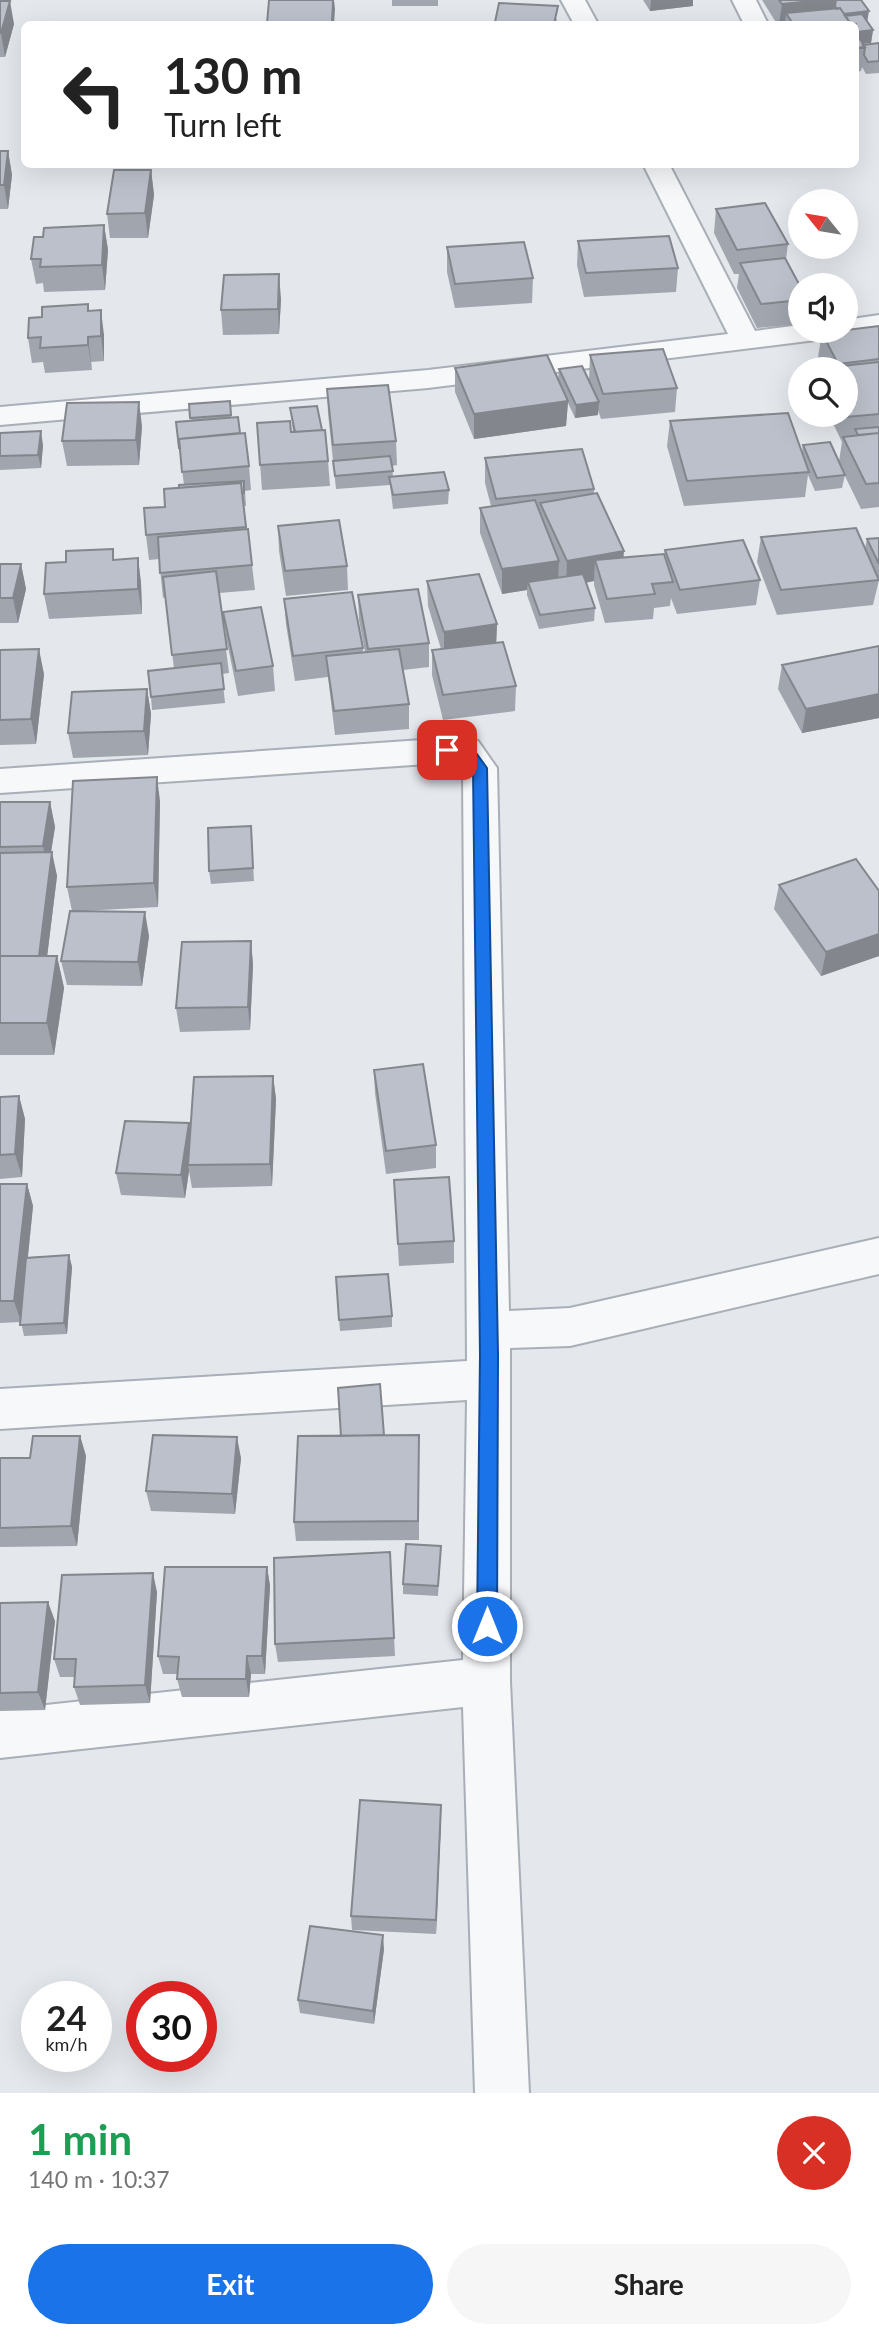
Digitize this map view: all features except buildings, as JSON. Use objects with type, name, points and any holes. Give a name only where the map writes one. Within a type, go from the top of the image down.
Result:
[{"type":"street","points":[[573,0],[584,21]]},
{"type":"street","points":[[744,0],[754,21]]},
{"type":"street","points":[[658,168],[746,342]]},
{"type":"street","points":[[858,326],[879,323]]},
{"type":"street","points":[[0,416],[428,379],[788,336]]},
{"type":"street","points":[[0,781],[466,750],[480,768],[489,1330],[486,1681],[502,2093]]},
{"type":"street","points":[[489,1330],[570,1327],[879,1256]]},
{"type":"street","points":[[0,1409],[489,1379]]},
{"type":"street","points":[[0,1734],[486,1681]]},
{"type":"route","points":[[447,750],[466,750],[480,768],[489,1355],[487,1626]]}]
